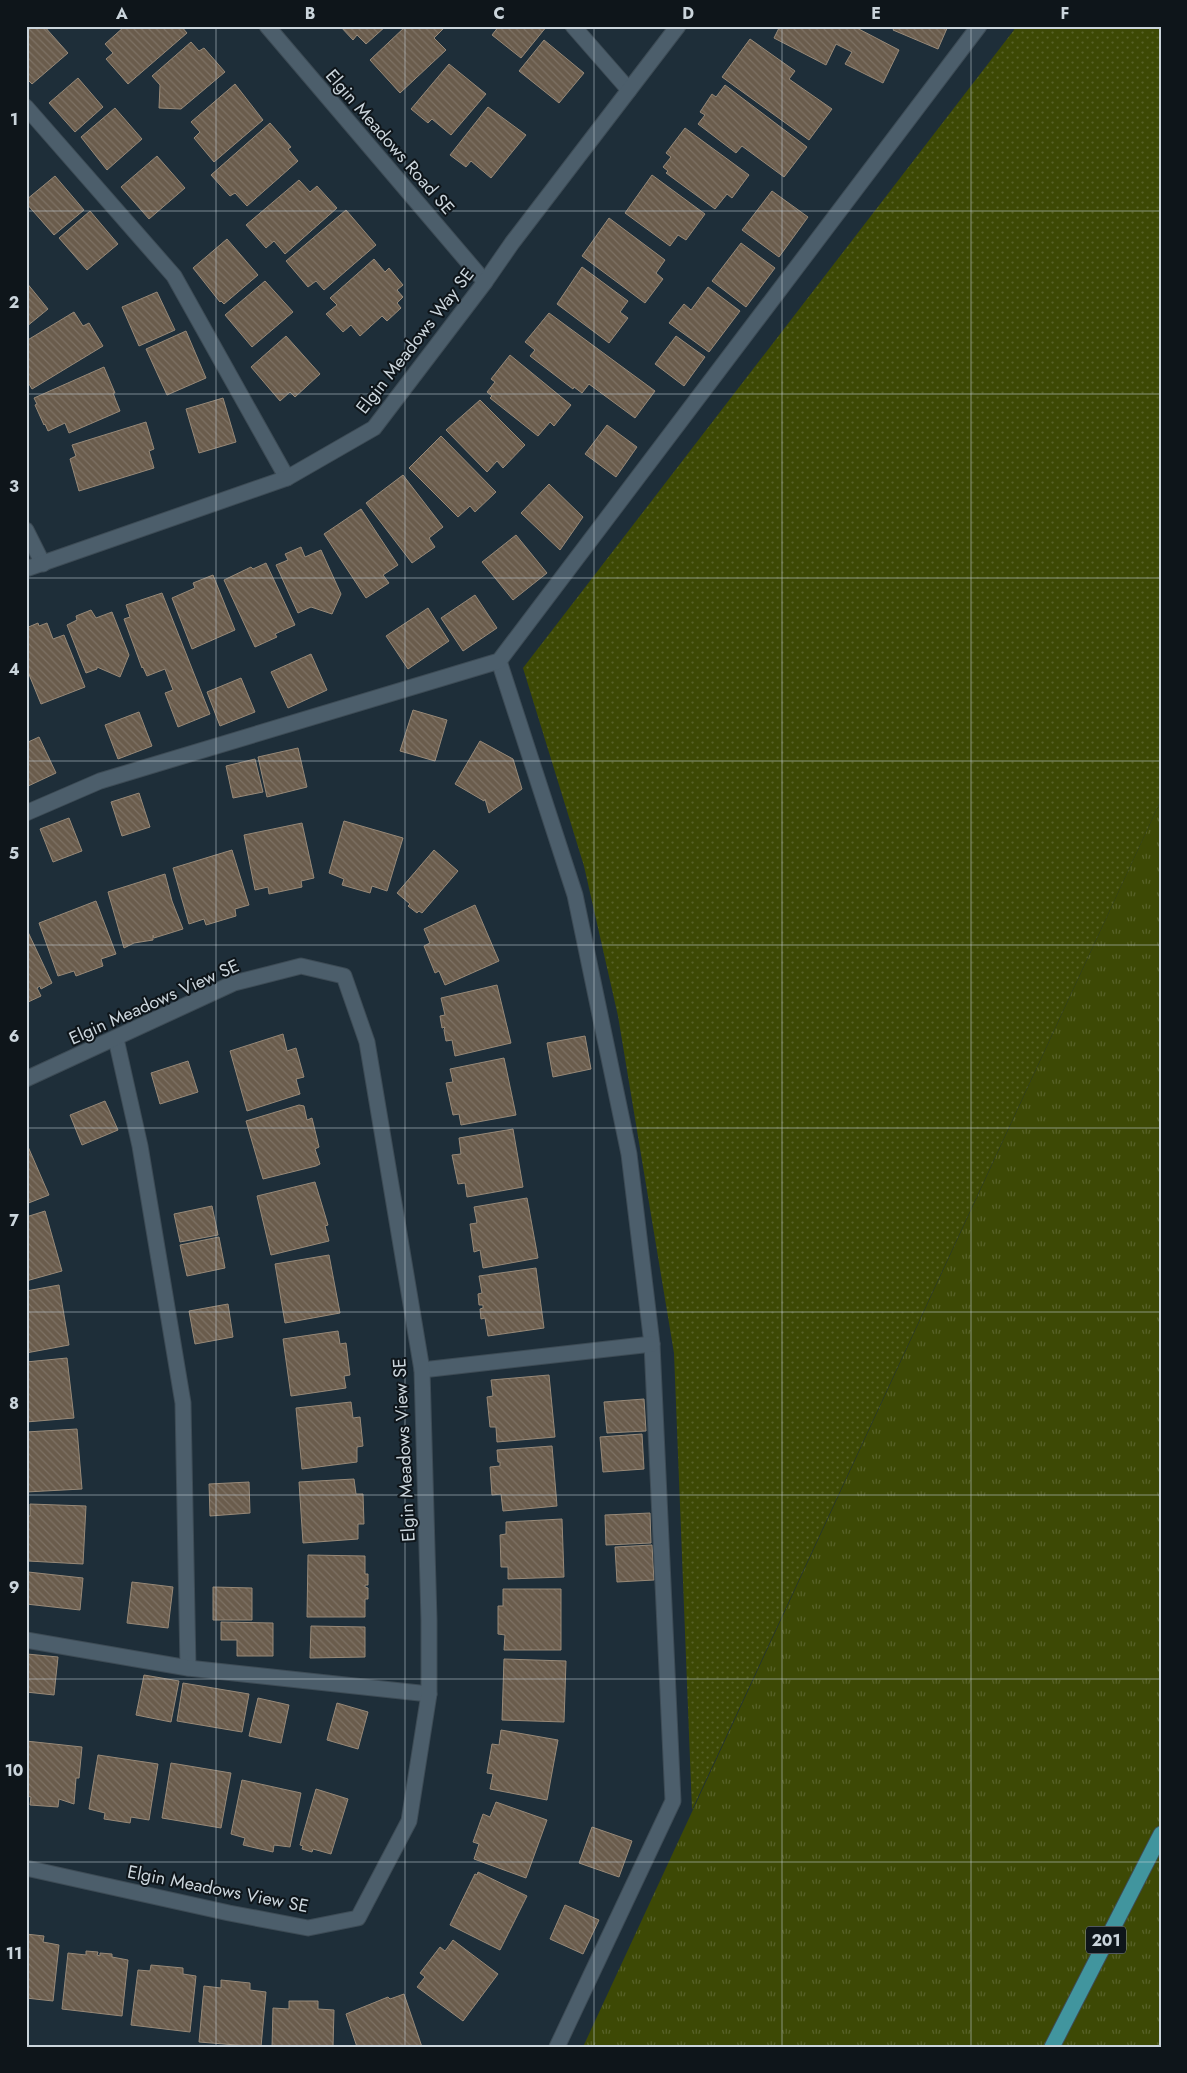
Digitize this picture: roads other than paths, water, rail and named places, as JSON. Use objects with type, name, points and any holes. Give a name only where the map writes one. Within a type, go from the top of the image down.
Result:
[{"type":"highway","name":"201","points":[[1052,2047],[1161,1834]]},
{"type":"street","name":"Elgin Meadows Road SE","points":[[267,26],[485,282]]},
{"type":"street","points":[[573,26],[628,90]]},
{"type":"street","name":"Elgin Meadows Way SE","points":[[26,569],[287,478],[374,428],[678,26]]},
{"type":"street","points":[[26,813],[100,781],[499,661],[979,26]]},
{"type":"street","points":[[26,107],[174,276],[287,478]]},
{"type":"street","points":[[26,530],[42,564]]},
{"type":"street","points":[[499,661],[575,895],[629,1154],[652,1344],[673,1801],[557,2047]]},
{"type":"street","name":"Elgin Meadows View SE","points":[[26,1078],[116,1039],[234,984],[301,966],[344,976],[368,1042],[422,1370],[429,1620],[429,1694],[409,1821],[358,1918],[308,1928],[229,1913],[26,1868]]},
{"type":"street","points":[[116,1039],[140,1146],[183,1403],[188,1668]]},
{"type":"street","points":[[422,1370],[652,1344]]},
{"type":"street","points":[[26,1640],[188,1668],[429,1694]]}]
